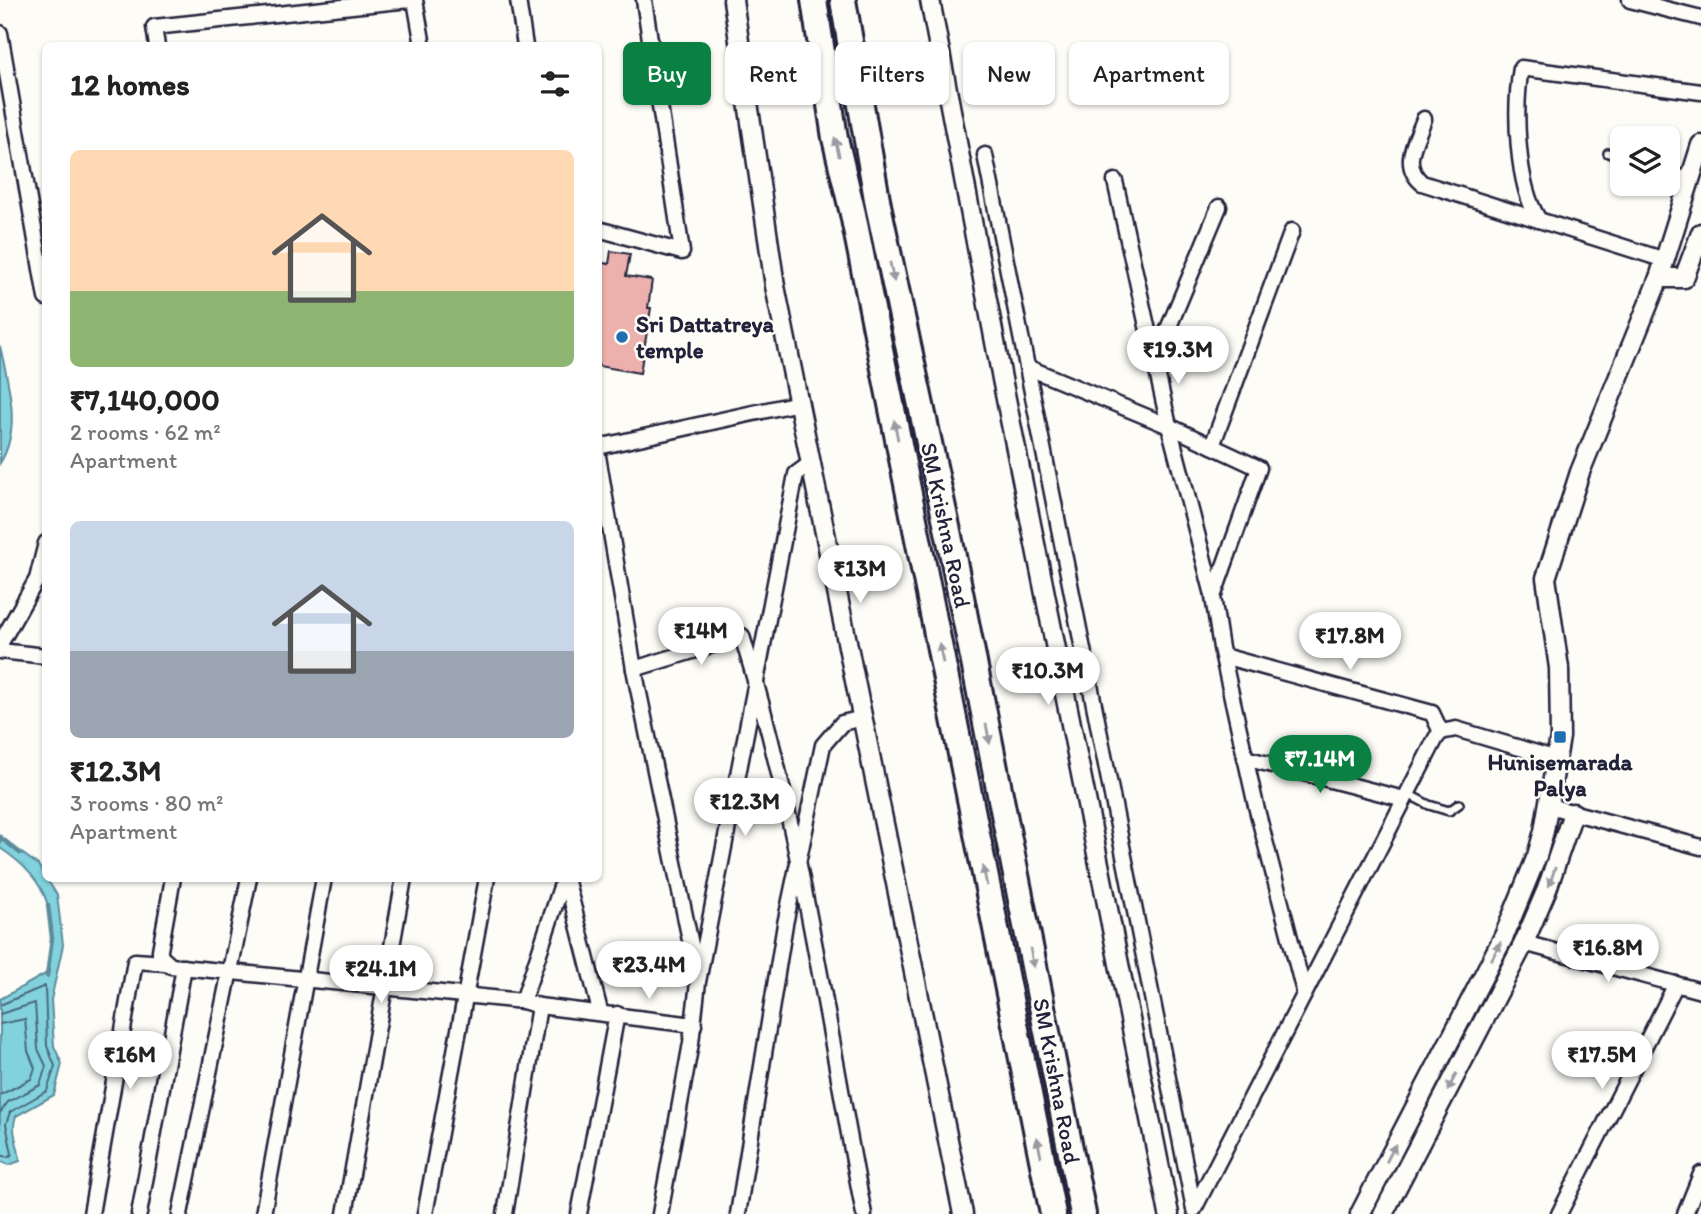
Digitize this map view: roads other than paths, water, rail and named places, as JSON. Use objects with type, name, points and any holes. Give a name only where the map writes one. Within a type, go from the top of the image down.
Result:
[{"type":"highway","name":"SM Krishna Road","points":[[814,0],[835,138],[853,214],[1053,1214]]},
{"type":"highway","name":"SM Krishna Road","points":[[843,0],[878,205],[949,536],[1083,1214]]},
{"type":"street","points":[[156,42],[154,27],[410,0]]},
{"type":"street","points":[[415,0],[422,42]]},
{"type":"street","points":[[518,0],[524,42]]},
{"type":"street","points":[[602,230],[682,252],[644,0]]},
{"type":"street","points":[[733,0],[775,286],[963,1214]]},
{"type":"street","points":[[930,0],[1003,384],[1169,1214]]},
{"type":"street","points":[[1630,0],[1701,18]]},
{"type":"street","points":[[0,33],[39,213],[42,249]]},
{"type":"street","points":[[1539,220],[1530,202],[1523,170],[1517,110],[1521,68],[1701,92]]},
{"type":"street","points":[[1424,119],[1409,159],[1413,175],[1422,183],[1665,260]]},
{"type":"street","points":[[1360,1214],[1516,909],[1537,856],[1557,759],[1559,668],[1546,578],[1580,472],[1659,278],[1701,145]]},
{"type":"street","points":[[985,155],[1194,1211]]},
{"type":"street","points":[[1115,181],[1169,426],[1213,597],[1245,758],[1304,992]]},
{"type":"street","points":[[1155,359],[1219,207]]},
{"type":"street","points":[[1212,446],[1292,231]]},
{"type":"street","points":[[1659,278],[1684,278],[1701,233]]},
{"type":"street","points":[[1029,368],[1169,426],[1259,468],[1213,597]]},
{"type":"street","points":[[602,446],[799,403]]},
{"type":"street","points":[[660,1214],[694,1025],[698,982],[758,687],[796,474],[811,463]]},
{"type":"street","points":[[602,480],[634,669],[698,982]]},
{"type":"street","points":[[0,644],[41,579]]},
{"type":"street","points":[[634,669],[742,636],[758,687],[796,861],[864,1214]]},
{"type":"street","points":[[0,650],[42,655]]},
{"type":"street","points":[[1223,656],[1433,712],[1441,732]]},
{"type":"street","points":[[738,1214],[796,861],[823,745],[842,723],[863,718]]},
{"type":"street","points":[[1441,732],[1456,729],[1557,759]]},
{"type":"street","points":[[1194,1211],[1304,992],[1441,732]]},
{"type":"street","points":[[1245,758],[1406,796]]},
{"type":"street","points":[[1549,806],[1701,847]]},
{"type":"street","points":[[1383,1214],[1524,943],[1548,889],[1573,813]]},
{"type":"street","points":[[165,963],[160,950],[172,882]]},
{"type":"street","points":[[180,1214],[247,882]]},
{"type":"street","points":[[263,1214],[303,979],[323,882]]},
{"type":"street","points":[[345,1214],[403,882]]},
{"type":"street","points":[[425,1214],[486,882]]},
{"type":"street","points":[[523,1001],[564,882]]},
{"type":"street","points":[[566,882],[600,1011]]},
{"type":"street","points":[[1524,943],[1701,991]]},
{"type":"street","points":[[91,1214],[135,961],[523,1001],[539,1006],[600,1011],[694,1025]]},
{"type":"street","points":[[139,1214],[184,967]]},
{"type":"street","points":[[1559,1214],[1676,984]]},
{"type":"street","points":[[505,1214],[539,1006]]},
{"type":"street","points":[[579,1214],[617,1014]]},
{"type":"street","points":[[1685,1214],[1701,1174]]},
{"type":"lane","points":[[1680,174],[1692,177]]},
{"type":"lane","points":[[1406,796],[1449,810],[1460,804]]},
{"type":"water","points":[[0,346],[12,420],[7,449],[0,463]]},
{"type":"water","points":[[0,837],[38,865],[42,871],[42,882],[49,882],[57,895],[63,945],[51,1000],[54,1046],[62,1064],[54,1095],[16,1116],[14,1133],[20,1161],[9,1165],[0,1161],[0,999],[49,972],[52,933],[47,901],[40,887],[31,874],[0,848]]},
{"type":"waterway","points":[[0,837],[20,853]]},
{"type":"waterway","points":[[47,976],[52,938],[48,905]]},
{"type":"place","name":"Sri Dattatreya temple","points":[[622,337]]},
{"type":"place","name":"Hunisemarada Palya","points":[[1560,737]]}]
